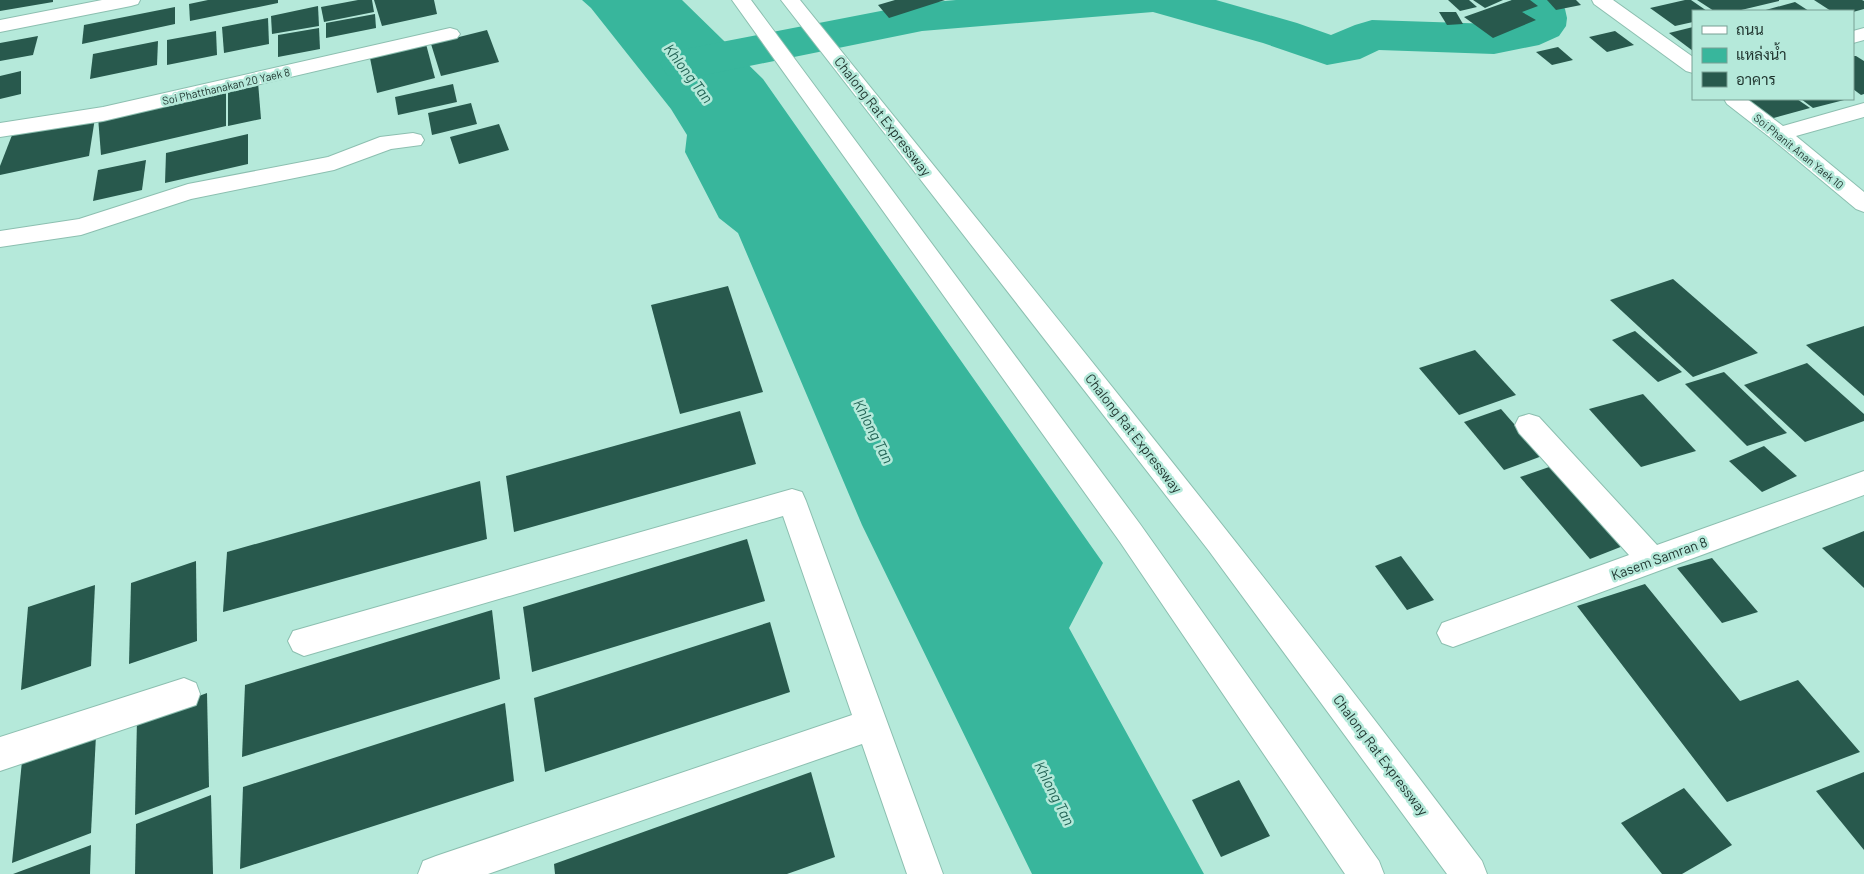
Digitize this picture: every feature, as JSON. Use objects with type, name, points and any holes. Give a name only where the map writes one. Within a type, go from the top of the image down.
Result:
[{"type":"main road","points":[[0,26],[131,0]]},
{"type":"main road","points":[[741,0],[1130,533],[1366,874]]},
{"type":"main road","name":"Chalong Rat Expressway","points":[[790,0],[1208,526],[1400,779],[1469,874]]},
{"type":"main road","points":[[1601,0],[1692,66]]},
{"type":"main road","name":"Soi Phatthanakan 20 Yaek 8","points":[[0,130],[103,114],[450,34]]},
{"type":"main road","name":"Soi Phanit Anan Yaek 10","points":[[1735,100],[1780,134],[1864,204]]},
{"type":"main road","points":[[1780,134],[1864,110]]},
{"type":"main road","points":[[0,239],[81,226],[188,192],[286,174],[334,162],[388,142],[413,140]]},
{"type":"main road","points":[[1529,425],[1652,560]]},
{"type":"main road","name":"Kasem Samran 8","points":[[1453,633],[1864,483]]},
{"type":"main road","points":[[304,642],[792,501],[926,874]]},
{"type":"main road","points":[[0,754],[184,694]]},
{"type":"main road","points":[[436,874],[872,724]]},
{"type":"water","name":"Khlong Tan","points":[[582,0],[682,0],[763,79],[1103,563],[1069,628],[1204,874],[1032,874],[862,525],[738,233],[719,218],[685,152],[687,135],[671,109],[591,8]]},
{"type":"building","points":[[0,0],[53,0],[53,2],[0,11]]},
{"type":"building","points":[[208,0],[278,0],[278,3],[190,21],[189,4]]},
{"type":"building","points":[[358,0],[372,0],[374,12],[324,22],[321,7]]},
{"type":"building","points":[[374,0],[434,0],[437,14],[382,26]]},
{"type":"building","points":[[895,0],[945,0],[889,18],[878,5]]},
{"type":"building","points":[[1448,0],[1469,0],[1477,7],[1460,11]]},
{"type":"building","points":[[1473,0],[1503,0],[1485,8]]},
{"type":"building","points":[[1512,0],[1530,0],[1538,6],[1522,12],[1536,20],[1493,38],[1464,17]]},
{"type":"building","points":[[1547,0],[1576,0],[1581,5],[1556,10]]},
{"type":"building","points":[[1691,0],[1706,10],[1692,10],[1692,22],[1675,26],[1650,8]]},
{"type":"building","points":[[1697,0],[1779,0],[1741,10],[1712,10]]},
{"type":"building","points":[[1814,0],[1864,1],[1864,9],[1854,12],[1854,10],[1829,10]]},
{"type":"building","points":[[1795,2],[1807,10],[1766,10]]},
{"type":"building","points":[[318,6],[319,26],[272,34],[271,16]]},
{"type":"building","points":[[175,7],[175,24],[82,44],[84,25]]},
{"type":"building","points":[[1439,12],[1456,12],[1463,24],[1447,25]]},
{"type":"building","points":[[375,14],[376,28],[326,38],[326,23]]},
{"type":"building","points":[[268,18],[269,44],[224,53],[222,27]]},
{"type":"building","points":[[1692,27],[1692,50],[1669,33]]},
{"type":"building","points":[[319,28],[320,49],[278,57],[278,35]]},
{"type":"building","points":[[487,30],[499,62],[441,76],[431,44]]},
{"type":"building","points":[[216,31],[217,55],[167,65],[167,40]]},
{"type":"building","points":[[1615,31],[1634,45],[1607,52],[1589,37]]},
{"type":"building","points":[[38,36],[33,55],[0,61],[0,43]]},
{"type":"building","points":[[158,41],[157,65],[90,79],[93,54]]},
{"type":"building","points":[[426,44],[435,78],[377,93],[370,58]]},
{"type":"building","points":[[1558,47],[1573,60],[1552,65],[1536,52]]},
{"type":"building","points":[[1854,56],[1864,61],[1864,94],[1861,95],[1854,90]]},
{"type":"building","points":[[21,71],[21,94],[0,99],[0,76]]},
{"type":"building","points":[[258,82],[261,119],[228,126],[228,89]]},
{"type":"building","points":[[453,84],[457,102],[398,115],[395,97]]},
{"type":"building","points":[[226,88],[226,126],[101,155],[98,117]]},
{"type":"building","points":[[1743,100],[1798,100],[1810,108],[1770,119]]},
{"type":"building","points":[[1802,100],[1844,100],[1813,108]]},
{"type":"building","points":[[471,103],[477,124],[432,135],[428,113]]},
{"type":"building","points":[[95,118],[89,156],[0,175],[0,166],[14,130]]},
{"type":"building","points":[[499,124],[509,150],[459,164],[450,137]]},
{"type":"building","points":[[248,134],[248,164],[165,183],[166,153]]},
{"type":"building","points":[[146,160],[142,190],[93,201],[98,170]]},
{"type":"building","points":[[1673,279],[1758,353],[1693,377],[1610,300]]},
{"type":"building","points":[[728,286],[763,392],[680,414],[651,305]]},
{"type":"building","points":[[1864,326],[1864,396],[1806,345]]},
{"type":"building","points":[[1635,331],[1682,372],[1658,382],[1612,340]]},
{"type":"building","points":[[1475,350],[1516,395],[1459,415],[1419,368]]},
{"type":"building","points":[[1807,363],[1864,414],[1864,421],[1805,442],[1744,385]]},
{"type":"building","points":[[1724,372],[1787,433],[1747,446],[1685,384]]},
{"type":"building","points":[[1643,394],[1696,451],[1641,467],[1589,409]]},
{"type":"building","points":[[1501,409],[1542,456],[1504,470],[1464,422]]},
{"type":"building","points":[[740,411],[756,464],[514,532],[506,476]]},
{"type":"building","points":[[1764,446],[1797,476],[1762,492],[1729,461]]},
{"type":"building","points":[[1552,466],[1623,546],[1590,559],[1520,477]]},
{"type":"building","points":[[480,481],[487,539],[223,612],[227,552]]},
{"type":"building","points":[[1864,531],[1864,588],[1822,548]]},
{"type":"building","points":[[747,539],[765,601],[532,672],[523,607]]},
{"type":"building","points":[[1401,556],[1434,600],[1407,610],[1375,566]]},
{"type":"building","points":[[1712,558],[1758,612],[1722,623],[1677,568]]},
{"type":"building","points":[[196,561],[197,641],[129,664],[131,583]]},
{"type":"building","points":[[1645,584],[1740,701],[1798,680],[1860,752],[1727,802],[1577,606]]},
{"type":"building","points":[[95,585],[91,666],[21,690],[28,607]]},
{"type":"building","points":[[492,610],[500,679],[242,757],[245,685]]},
{"type":"building","points":[[770,622],[790,692],[545,772],[534,698]]},
{"type":"building","points":[[207,693],[209,787],[135,815],[137,719]]},
{"type":"building","points":[[505,703],[514,781],[240,869],[243,787]]},
{"type":"building","points":[[96,735],[91,833],[12,863],[22,761]]},
{"type":"building","points":[[811,772],[835,857],[787,874],[555,874],[554,864]]},
{"type":"building","points":[[1864,772],[1864,850],[1816,791]]},
{"type":"building","points":[[1239,780],[1270,836],[1221,857],[1192,800]]},
{"type":"building","points":[[1684,788],[1732,845],[1682,874],[1662,874],[1621,823]]},
{"type":"building","points":[[211,795],[213,874],[135,874],[136,824]]},
{"type":"building","points":[[91,845],[90,874],[13,874]]},
{"type":"waterway","name":"Khlong Tan","points":[[685,64],[922,17],[1144,0]]},
{"type":"waterway","points":[[1163,0],[1280,33],[1327,50],[1342,48],[1372,35],[1494,39],[1522,35],[1542,26],[1542,12],[1535,0]]}]
